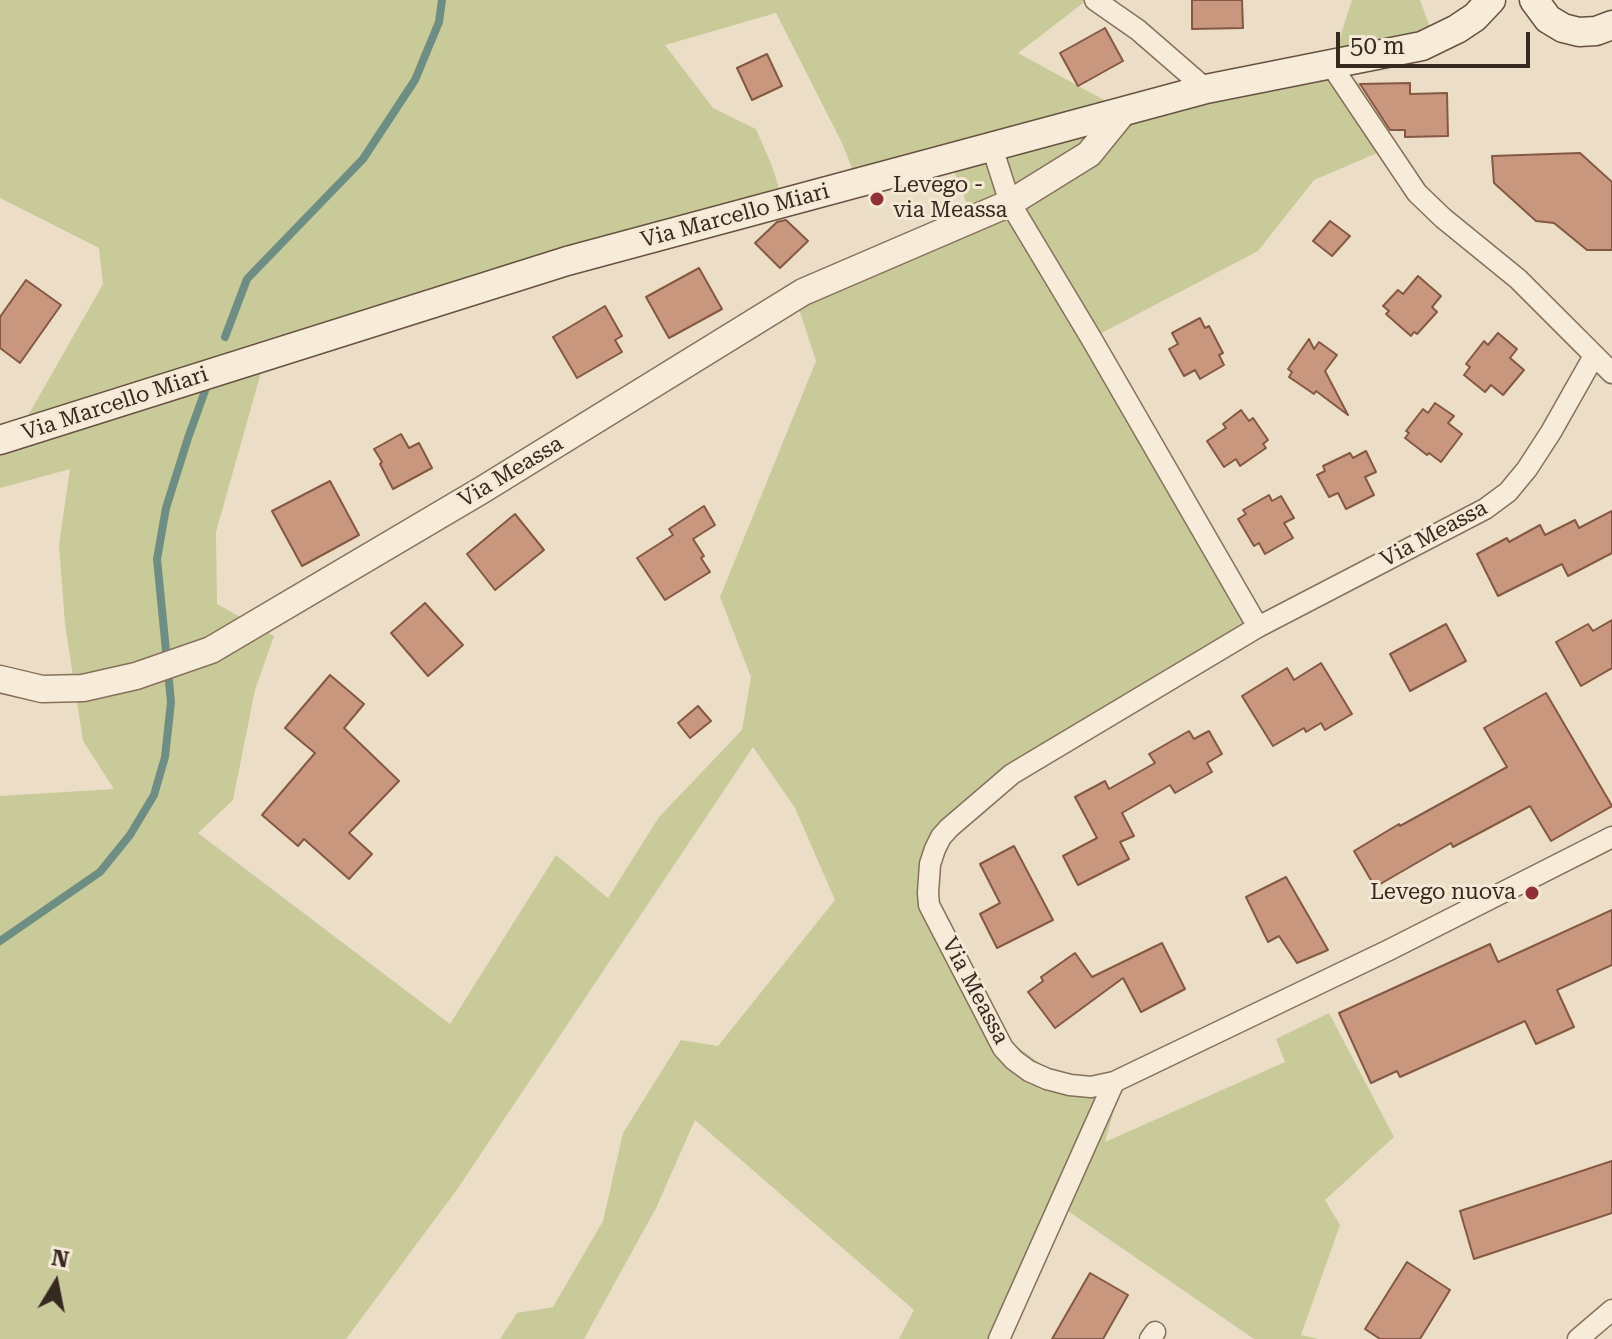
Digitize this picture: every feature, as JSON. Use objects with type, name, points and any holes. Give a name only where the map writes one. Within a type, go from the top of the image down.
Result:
[{"type":"main road","name":"Via Marcello Miari","points":[[0,440],[567,261],[1206,89],[1422,46],[1438,40],[1483,8],[1535,4],[1548,19],[1563,28],[1579,32],[1596,31],[1612,25]]},
{"type":"street","points":[[1095,0],[1138,30],[1206,89]]},
{"type":"street","points":[[1331,65],[1417,193],[1518,279],[1612,373]]},
{"type":"street","name":"Via Meassa","points":[[0,679],[42,689],[101,686],[211,650],[482,490],[803,292],[1010,203],[1089,154],[1124,111]]},
{"type":"street","points":[[992,147],[1010,203],[1258,627]]},
{"type":"street","name":"Via Meassa","points":[[1594,356],[1543,444],[1508,492],[1485,509],[1258,627],[1012,774],[949,828],[935,849],[928,878],[929,905],[1003,1048],[1029,1071],[1047,1079],[1091,1087],[1114,1082],[1389,950],[1612,837]]},
{"type":"street","points":[[999,1339],[1114,1082]]},
{"type":"street","points":[[1578,1339],[1612,1310]]},
{"type":"green space","points":[[0,0],[1087,0],[1018,53],[1124,111],[1331,65],[1352,0],[1420,0],[1436,44],[1332,65],[1360,84],[1360,90],[1389,148],[1314,180],[1258,251],[1092,338],[1258,627],[1012,774],[952,828],[935,863],[938,904],[1011,1042],[1053,1073],[1086,1080],[1124,1075],[1105,1142],[1285,1062],[1276,1039],[1329,1013],[1394,1137],[1325,1200],[1340,1225],[1301,1335],[1318,1339],[1254,1339],[1068,1211],[1004,1339],[899,1339],[914,1310],[695,1120],[656,1208],[584,1339],[500,1339],[517,1313],[553,1307],[603,1221],[623,1133],[681,1040],[718,1046],[835,900],[795,808],[753,747],[456,1191],[346,1339],[0,1339],[0,796],[114,789],[83,741],[65,624],[59,545],[70,469],[0,488],[0,446],[13,442],[103,284],[99,248],[0,198]],"holes":[[[776,13],[841,141],[860,187],[950,161],[973,220],[798,306],[816,361],[720,597],[751,677],[742,730],[659,817],[608,898],[556,855],[450,1024],[198,833],[233,800],[255,690],[274,636],[217,604],[216,532],[262,369],[786,210],[756,129],[713,108],[665,45]]]},
{"type":"building","points":[[1192,0],[1242,0],[1243,28],[1192,29]]},
{"type":"building","points":[[1105,28],[1123,61],[1078,86],[1060,53]]},
{"type":"building","points":[[767,54],[782,86],[752,100],[737,68]]},
{"type":"building","points":[[1410,83],[1410,94],[1447,93],[1448,136],[1405,137],[1405,130],[1390,130],[1360,84]]},
{"type":"building","points":[[1580,153],[1612,182],[1612,250],[1587,250],[1554,223],[1536,221],[1494,183],[1492,156]]},
{"type":"building","points":[[786,220],[808,241],[780,268],[755,243],[777,222]]},
{"type":"building","points":[[1330,221],[1350,236],[1332,256],[1313,241]]},
{"type":"building","points":[[699,268],[722,309],[669,338],[646,297]]},
{"type":"building","points":[[1418,276],[1441,296],[1432,307],[1437,312],[1417,334],[1414,332],[1411,336],[1386,314],[1389,311],[1383,306],[1398,290],[1403,294]]},
{"type":"building","points":[[26,280],[61,305],[20,363],[0,348],[0,317]]},
{"type":"building","points":[[605,306],[622,336],[615,340],[622,352],[577,378],[553,337]]},
{"type":"building","points":[[1200,318],[1205,328],[1209,326],[1223,353],[1219,355],[1224,365],[1200,379],[1195,370],[1184,376],[1169,349],[1178,344],[1172,333]]},
{"type":"building","points":[[1498,333],[1517,349],[1510,358],[1524,370],[1503,395],[1491,385],[1485,392],[1464,375],[1470,367],[1466,364],[1484,341],[1488,345]]},
{"type":"building","points":[[1309,339],[1314,349],[1319,342],[1337,355],[1325,371],[1348,415],[1316,391],[1314,394],[1289,377],[1292,372],[1288,369]]},
{"type":"building","points":[[1435,403],[1454,416],[1448,423],[1462,434],[1441,462],[1405,438],[1409,433],[1406,431],[1423,409],[1428,413]]},
{"type":"building","points":[[1241,410],[1249,421],[1253,418],[1268,440],[1263,444],[1266,448],[1240,466],[1236,459],[1224,467],[1207,441],[1226,428],[1223,424]]},
{"type":"building","points":[[401,434],[409,448],[419,443],[432,468],[393,489],[374,449]]},
{"type":"building","points":[[1366,451],[1376,472],[1365,477],[1374,495],[1346,509],[1338,493],[1329,497],[1317,475],[1325,471],[1323,466],[1350,453],[1353,458]]},
{"type":"building","points":[[330,481],[359,535],[302,566],[272,511]]},
{"type":"building","points":[[1269,495],[1272,501],[1281,496],[1294,518],[1284,523],[1293,538],[1265,554],[1259,543],[1254,546],[1238,519],[1246,514],[1243,510]]},
{"type":"building","points":[[704,506],[715,525],[693,539],[710,572],[665,600],[637,558],[673,535],[669,529]]},
{"type":"building","points":[[1612,511],[1612,553],[1568,576],[1562,564],[1498,596],[1477,554],[1507,538],[1509,542],[1540,525],[1545,535],[1575,520],[1579,528]]},
{"type":"building","points":[[515,514],[544,550],[495,590],[467,554]]},
{"type":"building","points":[[425,603],[463,645],[428,676],[391,633]]},
{"type":"building","points":[[1612,620],[1612,668],[1581,686],[1556,642],[1588,624],[1593,631]]},
{"type":"building","points":[[1446,624],[1466,661],[1410,691],[1390,654]]},
{"type":"building","points":[[1321,663],[1352,714],[1325,730],[1321,723],[1306,732],[1304,728],[1273,746],[1242,696],[1287,668],[1294,680]]},
{"type":"building","points":[[330,675],[364,704],[344,728],[399,781],[349,833],[372,854],[349,879],[304,839],[298,846],[262,815],[315,753],[285,728]]},
{"type":"building","points":[[1546,693],[1612,806],[1551,841],[1530,806],[1453,847],[1451,843],[1375,887],[1354,851],[1507,767],[1484,728]]},
{"type":"building","points":[[698,706],[711,721],[690,738],[678,723]]},
{"type":"building","points":[[1189,731],[1194,739],[1209,731],[1222,754],[1207,763],[1212,772],[1175,793],[1170,785],[1122,813],[1134,836],[1120,842],[1129,859],[1078,885],[1063,856],[1097,838],[1075,797],[1105,781],[1109,789],[1155,763],[1149,754]]},
{"type":"building","points":[[1014,846],[1053,920],[997,948],[980,914],[1000,903],[980,864]]},
{"type":"building","points":[[1286,877],[1328,950],[1297,963],[1279,936],[1268,942],[1246,897]]},
{"type":"building","points":[[1612,910],[1612,965],[1557,990],[1574,1027],[1536,1044],[1525,1021],[1400,1077],[1397,1071],[1371,1083],[1339,1013],[1490,944],[1498,962]]},
{"type":"building","points":[[1162,943],[1185,989],[1141,1012],[1123,978],[1055,1028],[1028,992],[1043,981],[1041,977],[1075,953],[1092,977]]},
{"type":"building","points":[[1612,1161],[1612,1213],[1474,1259],[1460,1211]]},
{"type":"building","points":[[1407,1262],[1450,1290],[1420,1339],[1380,1339],[1365,1329]]},
{"type":"building","points":[[1090,1273],[1128,1295],[1103,1339],[1052,1339]]},
{"type":"waterway","points":[[225,337],[247,279],[363,159],[415,80],[439,22],[442,0]]},
{"type":"waterway","points":[[0,941],[100,872],[130,835],[154,795],[165,757],[171,702],[157,559],[166,508],[206,388]]},
{"type":"place","name":"Levego - via Meassa","points":[[877,199]]},
{"type":"place","name":"Levego nuova","points":[[1532,893]]}]
